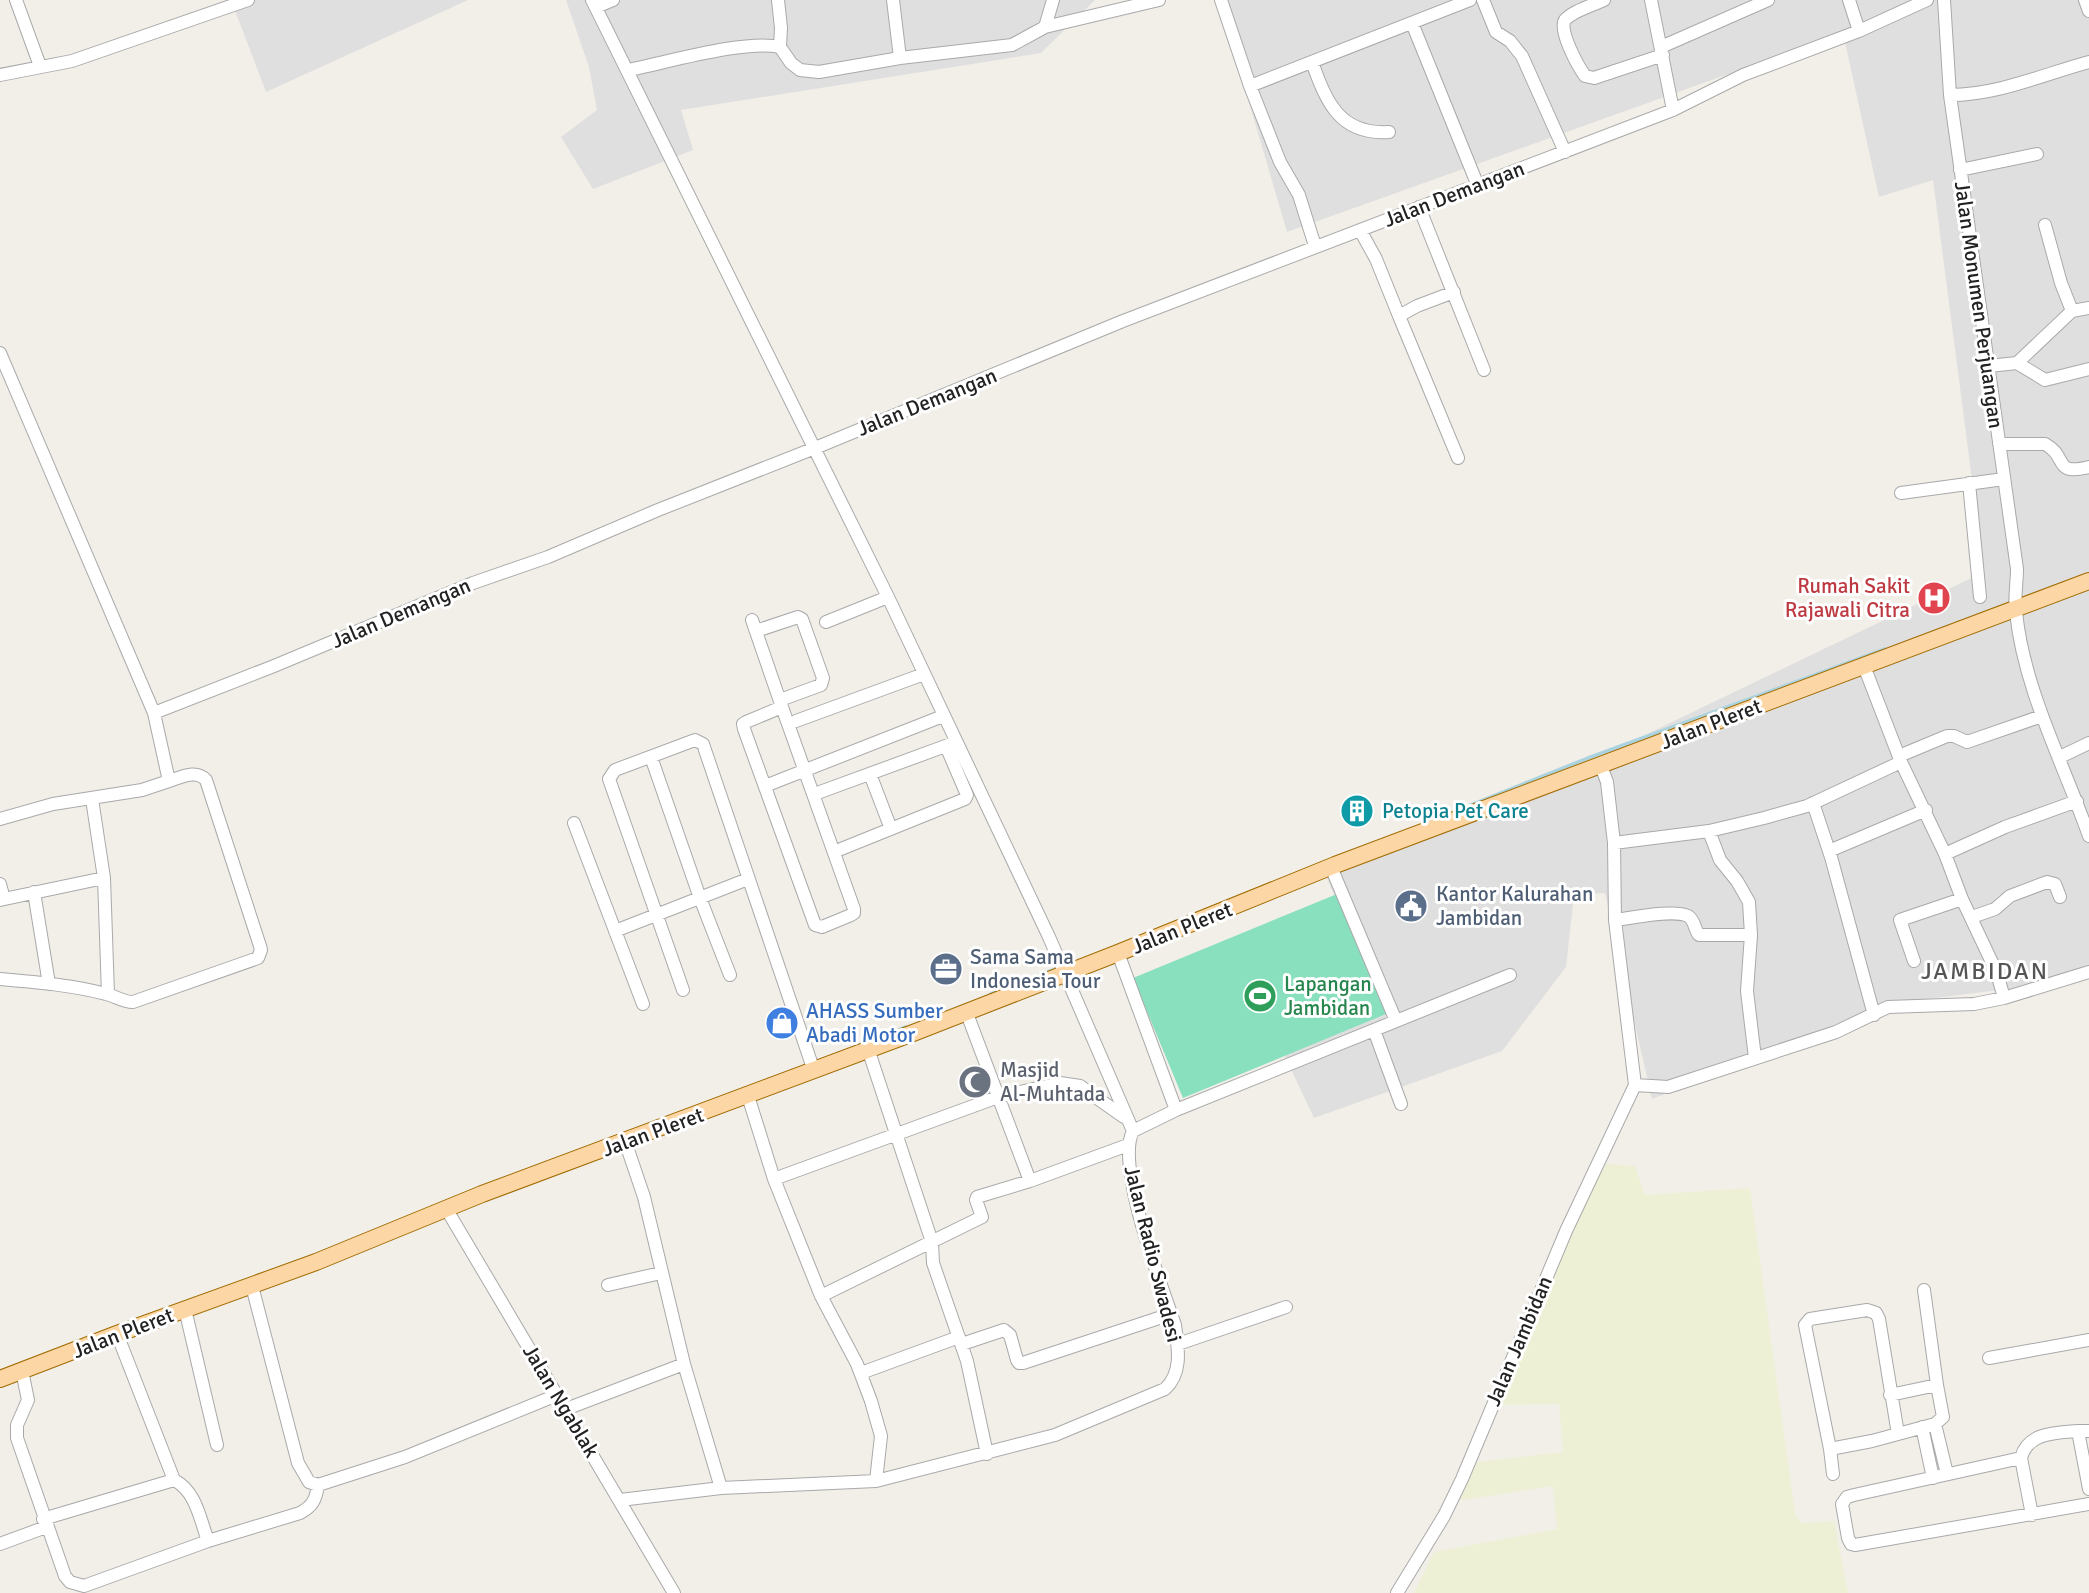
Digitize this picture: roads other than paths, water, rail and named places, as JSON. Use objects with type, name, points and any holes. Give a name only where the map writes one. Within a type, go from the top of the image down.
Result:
[{"type":"main road","name":"Jalan Pleret","points":[[0,1379],[252,1286],[482,1194],[752,1103],[814,1071],[869,1055],[969,1018],[1067,978],[1118,953],[1331,867],[2089,581]]},
{"type":"street","points":[[16,0],[40,66]]},
{"type":"street","points":[[0,75],[72,61],[248,0]]},
{"type":"street","points":[[613,0],[594,4],[888,597],[943,716],[967,795],[965,799],[841,849]]},
{"type":"street","points":[[778,0],[782,28],[780,47],[792,63],[809,73],[900,58],[1012,45],[1045,27],[1160,0]]},
{"type":"street","points":[[893,0],[900,58]]},
{"type":"street","points":[[1045,27],[1053,0]]},
{"type":"street","points":[[1221,0],[1250,86],[1280,162],[1299,195],[1315,246]]},
{"type":"street","points":[[1250,86],[1470,0]]},
{"type":"street","points":[[1483,0],[1496,32],[1510,41],[1522,56],[1565,152]]},
{"type":"street","points":[[1604,0],[1567,17],[1563,23],[1563,30],[1585,76],[1594,78],[1662,51],[1768,0]]},
{"type":"street","points":[[1651,0],[1673,110]]},
{"type":"street","points":[[1849,0],[1859,31]]},
{"type":"street","name":"Jalan Demangan","points":[[154,712],[274,666],[472,583],[548,556],[1123,321],[1673,110],[1743,75],[1859,31],[1927,0]]},
{"type":"street","name":"Jalan Monumen Perjuangan","points":[[1944,0],[1950,95],[2017,569],[2016,610]]},
{"type":"street","points":[[2085,0],[2089,11]]},
{"type":"street","points":[[1412,23],[1478,186]]},
{"type":"street","points":[[628,70],[756,45],[780,47]]},
{"type":"street","points":[[1312,62],[1331,108],[1369,133],[1389,132]]},
{"type":"street","points":[[1950,95],[1996,89],[2089,62]]},
{"type":"street","points":[[1960,170],[2037,154]]},
{"type":"street","points":[[1419,207],[1483,370]]},
{"type":"street","points":[[2045,225],[2061,283],[2072,311]]},
{"type":"street","points":[[1360,230],[1376,259],[1458,458]]},
{"type":"street","points":[[1399,316],[1454,292]]},
{"type":"street","points":[[1989,366],[2017,363],[2072,311],[2089,308]]},
{"type":"street","points":[[0,353],[154,712],[169,781]]},
{"type":"street","points":[[2017,363],[2045,380],[2089,369]]},
{"type":"street","points":[[1999,444],[2045,444],[2051,447],[2070,471],[2089,467]]},
{"type":"street","points":[[1901,493],[2004,479]]},
{"type":"street","points":[[1969,484],[1980,597]]},
{"type":"street","points":[[826,622],[888,597]]},
{"type":"street","points":[[2016,610],[2023,653],[2042,716],[2089,836]]},
{"type":"street","points":[[781,704],[743,724],[815,925],[822,927],[851,915],[854,909],[804,771],[781,704],[754,625],[799,617],[823,678],[821,685],[781,704]]},
{"type":"street","points":[[1864,666],[1900,759],[1926,810],[1962,899],[1997,973],[2004,998]]},
{"type":"street","points":[[796,720],[924,674]]},
{"type":"street","points":[[765,786],[943,716]]},
{"type":"street","points":[[1614,843],[1745,824],[1813,803],[1942,737],[1955,736],[1967,742],[2042,716]]},
{"type":"street","points":[[683,989],[609,779],[615,770],[695,740],[703,744],[814,1071]]},
{"type":"street","points":[[2060,757],[2089,743]]},
{"type":"street","points":[[820,792],[951,744]]},
{"type":"street","points":[[951,744],[1067,978],[1133,1131],[1176,1110],[1510,975]]},
{"type":"street","points":[[651,757],[730,975]]},
{"type":"street","points":[[1601,766],[1607,782],[1614,843],[1615,919],[1635,1085],[1668,1087],[1836,1032],[1888,1007],[1974,1004],[2004,998],[2089,972]]},
{"type":"street","points":[[0,819],[53,804],[142,790],[199,774],[206,780],[261,954],[255,960],[138,1001],[122,1001],[108,994],[49,984],[0,979]]},
{"type":"street","points":[[870,774],[891,829]]},
{"type":"street","points":[[92,799],[104,878],[108,994]]},
{"type":"street","points":[[1945,854],[2005,827],[2077,801]]},
{"type":"street","points":[[1813,803],[1829,850],[1874,1015]]},
{"type":"street","points":[[1829,850],[1926,810]]},
{"type":"street","points":[[574,823],[642,1004]]},
{"type":"street","points":[[1709,831],[1720,860],[1737,881],[1748,902],[1751,935],[1747,991],[1755,1058]]},
{"type":"street","points":[[1331,867],[1396,1021]]},
{"type":"street","points":[[0,884],[2,899],[104,878]]},
{"type":"street","points":[[615,930],[748,879]]},
{"type":"street","points":[[1972,917],[1995,909],[2010,896],[2047,882],[2055,884],[2060,897]]},
{"type":"street","points":[[34,892],[49,984]]},
{"type":"street","points":[[1914,961],[1900,920],[1962,899]]},
{"type":"street","points":[[1615,919],[1686,916],[1693,920],[1695,931],[1704,936],[1751,935]]},
{"type":"street","points":[[1118,953],[1176,1110]]},
{"type":"street","points":[[969,1018],[1030,1181]]},
{"type":"street","points":[[1374,1030],[1401,1104]]},
{"type":"street","points":[[869,1055],[932,1242],[933,1263],[961,1341],[987,1454]]},
{"type":"street","points":[[774,1179],[998,1097],[1068,1083],[1080,1086],[1125,1117]]},
{"type":"street","name":"Jalan Jambidan","points":[[1397,1593],[1444,1516],[1462,1479],[1566,1231],[1635,1085]]},
{"type":"street","points":[[752,1103],[774,1179],[821,1296],[860,1373],[881,1436],[876,1481]]},
{"type":"street","name":"Jalan Radio Swadesi","points":[[620,1500],[721,1488],[876,1481],[987,1454],[1072,1429],[1165,1389],[1177,1374],[1178,1344],[1135,1197],[1128,1145],[1133,1131]]},
{"type":"street","points":[[988,1231],[976,1198],[1128,1145]]},
{"type":"street","points":[[628,1147],[648,1211],[684,1364],[721,1488]]},
{"type":"street","name":"Jalan Ngablak","points":[[447,1210],[674,1593]]},
{"type":"street","points":[[821,1296],[982,1217]]},
{"type":"street","points":[[608,1285],[661,1273]]},
{"type":"street","points":[[252,1286],[298,1463],[309,1482],[318,1485],[405,1457],[557,1395]]},
{"type":"street","points":[[1830,1449],[1935,1424],[1942,1418],[1924,1290]]},
{"type":"street","points":[[1178,1344],[1286,1307]]},
{"type":"street","points":[[185,1309],[217,1445]]},
{"type":"street","points":[[1833,1474],[1805,1325],[1808,1319],[1867,1310],[1876,1313],[1898,1434]]},
{"type":"street","points":[[860,1373],[1004,1330],[1010,1335],[1017,1360],[1023,1363],[1171,1314]]},
{"type":"street","points":[[117,1334],[174,1480],[184,1485],[190,1493],[208,1541]]},
{"type":"street","points":[[1989,1358],[2089,1340]]},
{"type":"street","points":[[566,1409],[684,1364]]},
{"type":"street","points":[[22,1371],[28,1400],[17,1425],[17,1438],[65,1576],[76,1585],[84,1586],[208,1541],[300,1513],[310,1507],[316,1498],[318,1485]]},
{"type":"street","points":[[1890,1395],[1937,1385]]},
{"type":"street","points":[[1935,1424],[1947,1474]]},
{"type":"street","points":[[1922,1427],[1933,1478]]},
{"type":"street","points":[[2032,1515],[2021,1458],[2024,1448],[2033,1439],[2055,1433],[2084,1431],[2089,1489]]},
{"type":"street","points":[[2021,1458],[1847,1497],[1842,1504],[1849,1541],[1855,1545],[2089,1504]]},
{"type":"street","points":[[0,1544],[45,1523],[174,1480]]},
{"type":"waterway","points":[[1463,808],[1588,758],[1885,649]]},
{"type":"waterway","points":[[991,994],[1053,970]]},
{"type":"waterway","points":[[856,1046],[906,1027]]},
{"type":"place","name":"Rumah Sakit Rajawali Citra","points":[[1934,598]]},
{"type":"place","name":"Petopia Pet Care","points":[[1357,811]]},
{"type":"place","name":"Kantor Kalurahan Jambidan","points":[[1411,906]]},
{"type":"place","name":"Sama Sama Indonesia Tour","points":[[946,969]]},
{"type":"place","name":"Lapangan Jambidan","points":[[1260,996]]},
{"type":"place","name":"AHASS Sumber Abadi Motor","points":[[782,1023]]},
{"type":"place","name":"Masjid Al-Muhtada","points":[[975,1082]]},
{"type":"district","name":"JAMBIDAN","points":[[1985,971]]}]
